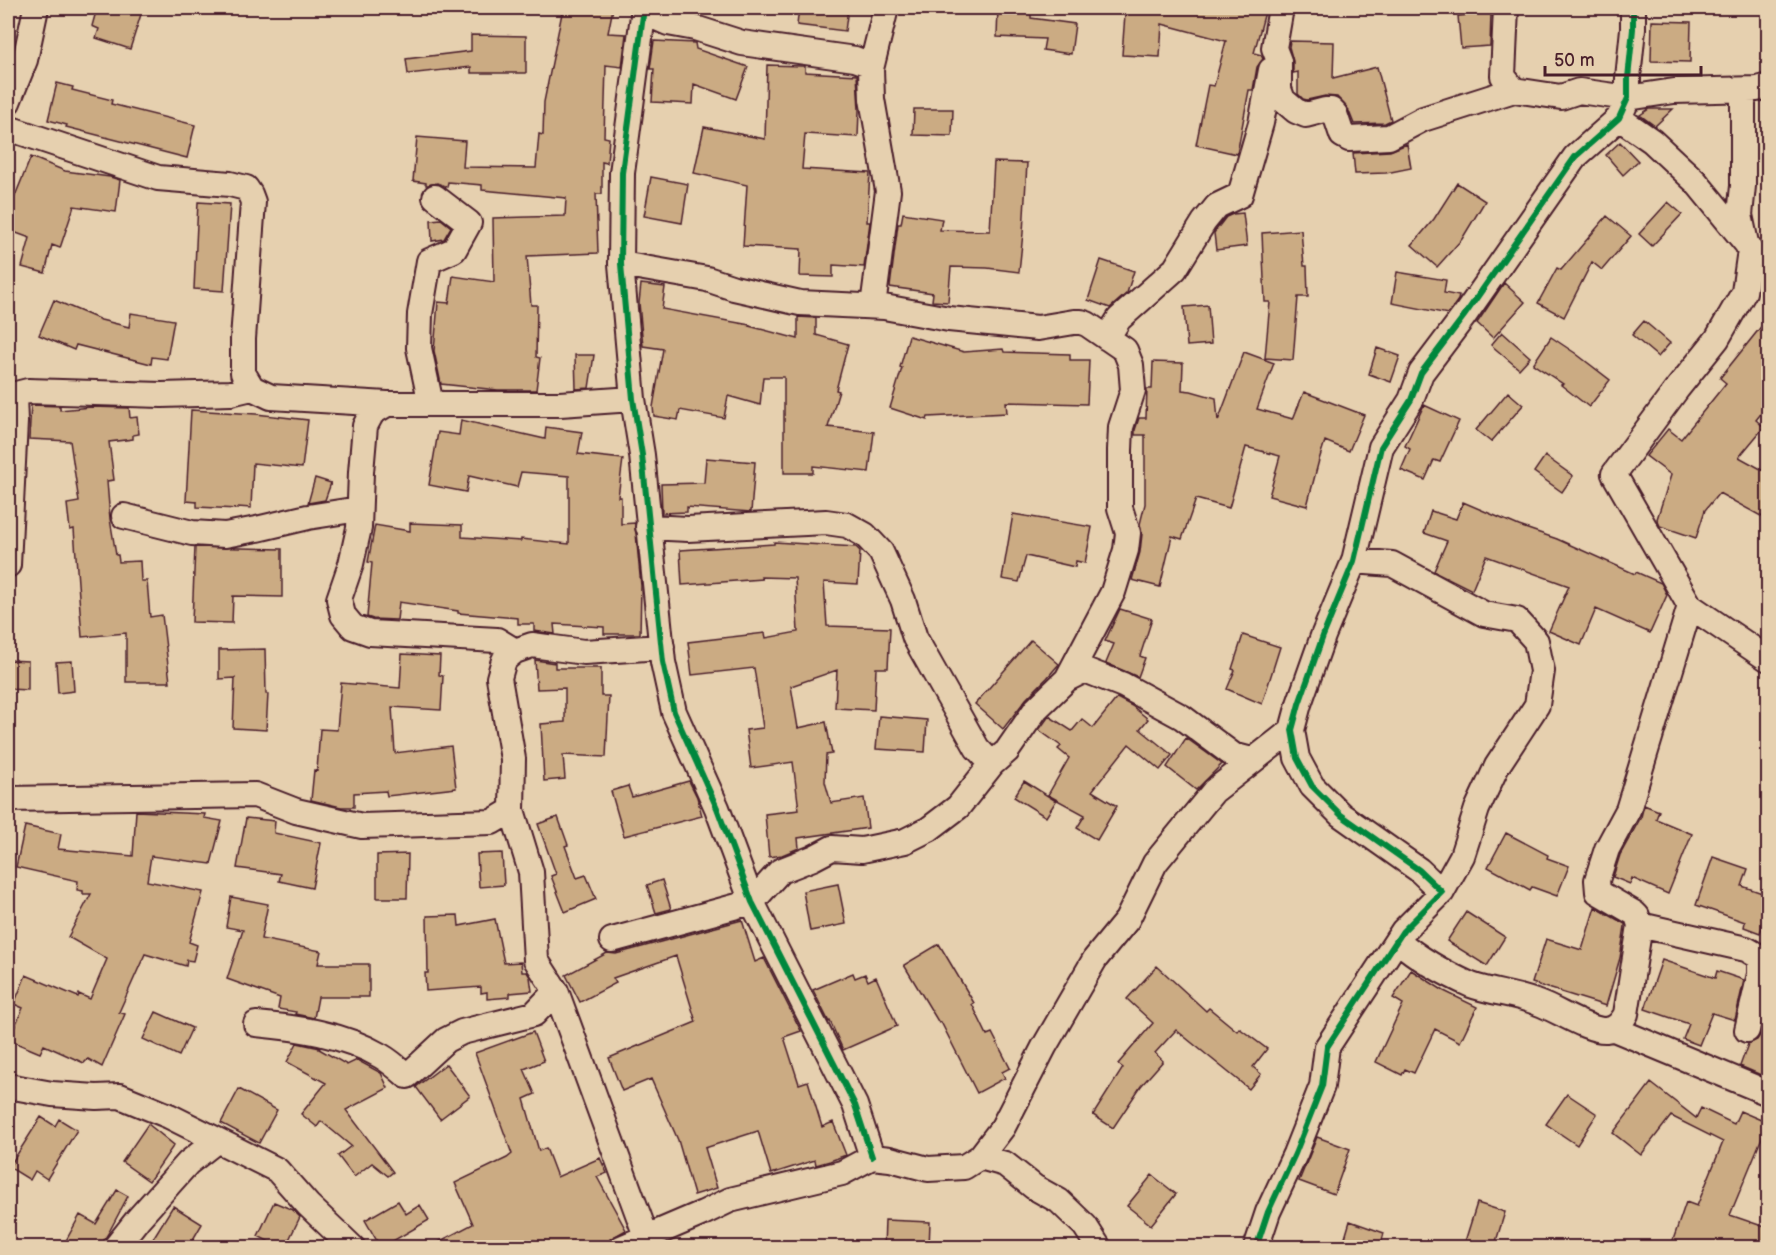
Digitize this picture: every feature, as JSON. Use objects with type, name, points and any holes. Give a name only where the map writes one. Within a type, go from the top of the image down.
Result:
[{"type":"street","points":[[8,102],[25,60],[36,8]]},
{"type":"street","points":[[873,306],[888,191],[872,99],[871,69],[886,8]]},
{"type":"street","points":[[1107,338],[1119,319],[1175,269],[1204,222],[1217,206],[1240,195],[1261,123],[1281,8]]},
{"type":"street","points":[[1506,8],[1503,76],[1514,90]]},
{"type":"street","points":[[1624,108],[1633,29],[1633,8]]},
{"type":"street","points":[[871,69],[866,63],[855,59],[742,43],[695,28],[668,23],[643,10],[622,173],[621,264],[633,399],[642,455],[663,662],[674,712],[717,808],[752,902],[855,1105],[872,1157]]},
{"type":"street","points":[[1274,48],[1279,61],[1279,89],[1283,100],[1305,115],[1331,110],[1335,114],[1342,135],[1348,139],[1389,137],[1423,119],[1514,90],[1561,97],[1579,91],[1624,108],[1652,141],[1696,182],[1755,251]]},
{"type":"street","points":[[1442,892],[1419,870],[1341,815],[1312,786],[1297,758],[1292,730],[1323,636],[1354,561],[1381,447],[1411,400],[1421,373],[1464,316],[1575,157],[1624,108],[1674,91],[1743,90],[1768,86]]},
{"type":"street","points":[[1743,90],[1743,186],[1740,215],[1755,251],[1744,292],[1717,339],[1614,474],[1690,606],[1768,659]]},
{"type":"street","points":[[8,128],[158,178],[230,184],[246,188],[253,202],[243,339],[243,373],[252,388],[271,397],[387,404],[560,404],[633,399]]},
{"type":"street","points":[[431,404],[419,348],[420,314],[429,261],[454,250],[469,223],[435,197]]},
{"type":"street","points":[[621,264],[707,279],[734,288],[800,303],[873,306],[949,319],[1038,328],[1081,322],[1088,324],[1125,350],[1131,365],[1133,390],[1121,427],[1120,507],[1128,532],[1126,550],[1113,592],[1067,680]]},
{"type":"street","points":[[8,565],[15,422],[11,395],[28,391],[162,395],[231,393],[252,388]]},
{"type":"street","points":[[387,404],[372,413],[365,426],[359,528],[351,564],[339,599],[343,615],[353,627],[370,633],[497,640],[515,651]]},
{"type":"street","points":[[124,516],[192,533],[225,535],[359,508]]},
{"type":"street","points":[[648,527],[688,529],[826,522],[847,525],[865,535],[881,552],[903,600],[915,638],[977,748],[992,764]]},
{"type":"street","points":[[1256,1248],[1268,1212],[1295,1154],[1322,1086],[1327,1047],[1403,931],[1442,892],[1462,856],[1477,809],[1497,766],[1537,705],[1542,671],[1536,641],[1516,620],[1484,614],[1392,564],[1354,561]]},
{"type":"street","points":[[1614,1029],[1622,1022],[1626,1014],[1640,926],[1634,913],[1598,892],[1597,880],[1607,849],[1628,810],[1690,606]]},
{"type":"street","points":[[646,1236],[556,991],[536,960],[531,872],[512,810],[513,759],[499,678],[504,660],[515,651],[532,645],[584,652],[662,647]]},
{"type":"street","points":[[612,940],[752,902],[780,871],[832,848],[862,850],[905,841],[929,829],[958,807],[992,764],[1007,751],[1036,709],[1067,680],[1085,670],[1123,686],[1182,717],[1233,755],[1252,760]]},
{"type":"street","points":[[621,1248],[730,1200],[842,1173],[872,1157],[890,1159],[928,1169],[964,1167],[980,1157],[1003,1127],[1044,1047],[1095,959],[1127,920],[1155,863],[1214,792],[1292,730]]},
{"type":"street","points":[[8,799],[255,795],[296,811],[362,825],[492,822],[512,810]]},
{"type":"street","points":[[1640,926],[1746,949],[1760,957],[1760,974],[1747,1030]]},
{"type":"street","points":[[1397,940],[1414,954],[1472,985],[1538,1003],[1593,1029],[1614,1029],[1768,1093]]},
{"type":"street","points":[[256,1024],[296,1028],[340,1038],[381,1056],[407,1076],[446,1040],[462,1032],[534,1014],[556,991]]},
{"type":"street","points":[[8,1086],[52,1094],[120,1096],[169,1116],[277,1170],[308,1205],[353,1248]]},
{"type":"street","points":[[115,1248],[188,1163],[216,1141]]},
{"type":"street","points":[[980,1157],[1005,1164],[1034,1187],[1059,1201],[1085,1226],[1099,1248]]},
{"type":"building","points":[[97,8],[143,8],[130,49],[96,38],[99,29],[92,26]]},
{"type":"building","points":[[563,8],[613,8],[608,33],[626,34],[622,67],[606,65],[604,137],[609,138],[607,163],[602,162],[602,194],[596,194],[598,253],[527,256],[531,305],[537,305],[536,357],[540,358],[536,390],[498,390],[441,384],[434,351],[438,302],[449,303],[453,276],[494,282],[493,218],[565,216],[566,198],[482,190],[482,185],[448,182],[447,187],[437,183],[426,185],[426,183],[413,181],[417,137],[465,141],[463,167],[536,168],[539,134],[543,135],[544,102]]},
{"type":"building","points":[[799,8],[848,8],[845,31],[797,25]]},
{"type":"building","points":[[998,8],[1031,8],[1031,18],[1075,24],[1071,54],[1043,50],[1045,39],[997,37]]},
{"type":"building","points":[[1120,8],[1266,8],[1254,53],[1261,55],[1263,59],[1257,67],[1253,90],[1249,90],[1237,154],[1196,145],[1208,85],[1214,86],[1226,41],[1162,24],[1160,57],[1122,55],[1125,14],[1119,13]]},
{"type":"building","points":[[1491,13],[1490,46],[1461,48],[1458,16]]},
{"type":"building","points":[[1652,21],[1691,22],[1690,62],[1651,61]]},
{"type":"building","points":[[471,35],[526,36],[526,73],[471,73],[471,67],[408,74],[406,59],[471,51]]},
{"type":"building","points":[[654,41],[695,43],[696,49],[748,67],[736,99],[694,84],[693,104],[652,102],[654,69],[650,69]]},
{"type":"building","points":[[1290,41],[1334,42],[1333,78],[1377,67],[1391,120],[1385,123],[1354,124],[1348,109],[1337,97],[1303,99],[1298,94],[1298,72],[1293,73]]},
{"type":"building","points":[[767,65],[805,66],[805,72],[857,75],[858,137],[805,134],[802,169],[870,173],[867,222],[870,222],[864,267],[833,265],[833,277],[800,276],[801,249],[743,246],[747,185],[694,173],[704,127],[765,139]]},
{"type":"building","points":[[57,83],[73,87],[72,90],[112,100],[111,104],[195,125],[187,158],[66,127],[67,125],[48,120]]},
{"type":"building","points":[[914,109],[953,109],[952,136],[913,135]]},
{"type":"building","points":[[1649,109],[1673,109],[1655,126],[1640,115]]},
{"type":"building","points":[[1620,142],[1638,161],[1623,175],[1606,155]]},
{"type":"building","points":[[1407,144],[1411,168],[1386,173],[1355,174],[1353,153],[1390,151]]},
{"type":"building","points":[[31,157],[65,171],[120,180],[116,212],[74,206],[60,248],[52,245],[45,273],[22,267],[30,238],[8,230],[8,213]]},
{"type":"building","points":[[994,162],[1027,163],[1019,272],[951,267],[948,302],[932,301],[933,293],[890,287],[898,224],[901,224],[903,213],[942,219],[940,230],[990,231]]},
{"type":"building","points":[[651,177],[688,184],[682,223],[644,216]]},
{"type":"building","points":[[1457,183],[1485,201],[1462,239],[1437,267],[1412,245],[1434,219]]},
{"type":"building","points":[[198,202],[230,204],[224,291],[194,289]]},
{"type":"building","points":[[1668,202],[1682,214],[1652,246],[1639,234]]},
{"type":"building","points":[[1243,213],[1247,246],[1216,250],[1214,233],[1216,230],[1226,217]]},
{"type":"building","points":[[1607,216],[1631,236],[1602,270],[1592,262],[1564,317],[1538,303],[1557,268],[1561,270]]},
{"type":"building","points":[[441,219],[451,227],[444,239],[432,241],[431,220]]},
{"type":"building","points":[[1301,230],[1304,266],[1307,266],[1308,297],[1298,297],[1293,360],[1265,358],[1270,302],[1265,302],[1262,233]]},
{"type":"building","points":[[1101,260],[1134,271],[1127,293],[1110,308],[1088,300]]},
{"type":"building","points":[[1397,272],[1446,280],[1444,293],[1459,296],[1458,300],[1448,314],[1392,303]]},
{"type":"building","points":[[1504,283],[1525,302],[1493,338],[1477,323]]},
{"type":"building","points":[[641,284],[665,287],[662,309],[750,325],[798,339],[798,317],[816,318],[816,335],[848,344],[836,390],[839,391],[828,427],[874,432],[869,472],[813,466],[813,473],[784,473],[784,377],[763,377],[760,405],[728,396],[724,418],[680,410],[678,420],[654,416],[653,407],[663,349],[643,346],[639,303]]},
{"type":"building","points":[[54,300],[101,320],[129,327],[131,313],[174,320],[167,359],[152,357],[151,364],[76,345],[74,350],[39,335]]},
{"type":"building","points":[[1208,305],[1211,344],[1187,346],[1184,307]]},
{"type":"building","points":[[1768,318],[1768,405],[1756,420],[1764,427],[1739,457],[1768,473],[1768,520],[1719,493],[1705,510],[1696,538],[1660,526],[1657,519],[1671,475],[1646,456],[1668,429],[1681,439],[1726,383],[1720,378]]},
{"type":"building","points":[[1644,321],[1670,343],[1658,357],[1632,335]]},
{"type":"building","points":[[1502,332],[1530,357],[1519,369],[1491,345]]},
{"type":"building","points":[[909,336],[964,352],[1003,349],[1004,352],[1070,354],[1070,360],[1089,360],[1087,404],[1006,402],[1007,413],[928,417],[927,420],[890,408]]},
{"type":"building","points":[[1551,337],[1610,380],[1589,407],[1561,385],[1563,384],[1533,364]]},
{"type":"building","points":[[1377,348],[1400,356],[1391,382],[1369,374]]},
{"type":"building","points":[[1244,352],[1274,363],[1257,409],[1293,419],[1304,392],[1364,415],[1349,451],[1325,441],[1307,506],[1269,496],[1280,456],[1246,447],[1229,508],[1196,499],[1182,539],[1172,536],[1160,587],[1132,580],[1140,552],[1142,534],[1140,524],[1145,504],[1145,435],[1135,435],[1135,430],[1139,418],[1146,418],[1147,389],[1152,389],[1153,362],[1183,363],[1182,390],[1216,398],[1218,421]]},
{"type":"building","points":[[575,355],[594,355],[589,388],[576,389]]},
{"type":"building","points":[[1508,392],[1523,405],[1491,442],[1476,430]]},
{"type":"building","points":[[31,405],[60,406],[60,410],[91,407],[129,408],[130,418],[137,417],[139,434],[133,435],[133,439],[109,442],[114,480],[107,481],[110,519],[119,562],[140,561],[141,581],[147,581],[150,617],[162,615],[170,682],[126,682],[126,633],[82,637],[74,529],[70,530],[67,504],[79,502],[70,441],[29,439]]},
{"type":"building","points":[[1424,405],[1459,421],[1440,462],[1434,460],[1425,480],[1401,470],[1410,449],[1405,446]]},
{"type":"building","points":[[191,410],[308,420],[302,468],[253,463],[251,508],[197,507],[197,502],[186,501]]},
{"type":"building","points":[[461,420],[545,439],[546,427],[582,432],[578,454],[623,459],[618,497],[621,497],[621,524],[635,523],[641,586],[640,634],[604,634],[604,627],[554,624],[555,634],[534,631],[534,624],[518,624],[518,618],[458,613],[458,611],[399,602],[397,620],[367,617],[372,563],[368,562],[375,525],[410,531],[410,523],[462,525],[462,537],[521,541],[521,539],[569,544],[569,476],[521,472],[517,487],[469,476],[466,492],[429,485],[438,432],[459,435]]},
{"type":"building","points":[[1545,456],[1573,476],[1562,492],[1534,472]]},
{"type":"building","points":[[706,458],[755,462],[751,512],[687,507],[687,512],[662,513],[661,484],[704,483]]},
{"type":"building","points":[[315,478],[331,483],[325,500],[308,503]]},
{"type":"building","points":[[1463,502],[1661,583],[1667,595],[1650,633],[1596,609],[1581,645],[1549,631],[1569,586],[1486,556],[1472,590],[1434,571],[1447,541],[1424,533],[1431,511],[1456,519]]},
{"type":"building","points":[[1013,514],[1092,527],[1085,563],[1076,561],[1075,567],[1026,556],[1019,582],[1002,579]]},
{"type":"building","points":[[774,542],[856,547],[860,551],[858,584],[824,582],[827,626],[890,628],[888,668],[876,668],[874,710],[835,708],[837,670],[791,686],[798,728],[826,722],[832,754],[826,755],[825,782],[831,803],[864,798],[868,828],[798,838],[799,848],[782,855],[769,857],[765,814],[799,810],[793,762],[751,768],[746,730],[763,728],[754,668],[692,675],[688,642],[765,633],[766,638],[798,632],[795,578],[761,577],[762,579],[682,585],[680,550],[774,544]]},
{"type":"building","points":[[195,547],[282,549],[282,597],[233,596],[232,623],[192,622]]},
{"type":"building","points":[[1120,609],[1152,619],[1140,656],[1145,658],[1138,677],[1106,663],[1114,644],[1105,641]]},
{"type":"building","points":[[1243,635],[1280,647],[1262,704],[1227,689],[1235,670],[1232,669]]},
{"type":"building","points":[[1031,640],[1059,664],[1026,699],[1003,729],[975,704]]},
{"type":"building","points":[[265,649],[266,694],[268,694],[266,730],[233,728],[235,678],[219,679],[219,650]]},
{"type":"building","points":[[402,654],[440,656],[439,675],[443,676],[441,710],[392,707],[395,753],[451,746],[456,788],[387,796],[386,791],[354,793],[354,807],[341,807],[311,800],[314,770],[317,771],[320,729],[337,730],[341,683],[400,688]]},
{"type":"building","points":[[8,660],[28,661],[28,690],[8,689]]},
{"type":"building","points":[[535,660],[555,663],[555,668],[601,668],[601,696],[609,696],[606,757],[563,755],[565,779],[544,781],[541,724],[565,722],[565,688],[537,689]]},
{"type":"building","points":[[72,661],[74,691],[58,693],[56,662]]},
{"type":"building","points":[[1117,698],[1148,719],[1140,729],[1172,755],[1160,770],[1129,744],[1092,791],[1117,806],[1097,840],[1077,828],[1085,815],[1048,795],[1069,758],[1058,749],[1061,746],[1039,730],[1049,716],[1072,731],[1082,719],[1093,728]]},
{"type":"building","points":[[879,716],[927,720],[925,752],[876,749]]},
{"type":"building","points":[[1186,738],[1222,764],[1196,790],[1167,767]]},
{"type":"building","points":[[689,781],[697,797],[702,816],[624,836],[611,791],[628,786],[632,797]]},
{"type":"building","points":[[1024,781],[1056,801],[1046,817],[1014,797]]},
{"type":"building","points":[[1644,805],[1659,811],[1656,819],[1692,834],[1668,894],[1632,878],[1630,884],[1613,877],[1620,855],[1641,817]]},
{"type":"building","points":[[136,811],[205,814],[204,818],[222,821],[211,864],[151,856],[147,881],[203,892],[189,942],[197,945],[193,961],[187,960],[186,966],[145,954],[119,1012],[125,1014],[102,1067],[88,1059],[84,1063],[44,1045],[40,1053],[9,1040],[23,1008],[14,1004],[26,975],[78,997],[79,994],[90,999],[107,959],[68,937],[91,894],[83,894],[83,891],[77,890],[78,881],[16,867],[25,826],[61,834],[58,849],[133,856]]},
{"type":"building","points":[[558,817],[568,845],[565,846],[577,878],[586,875],[596,899],[565,912],[551,876],[556,874],[538,824]]},
{"type":"building","points":[[246,818],[275,821],[274,833],[321,843],[312,888],[279,881],[281,874],[237,868]]},
{"type":"building","points":[[1506,833],[1548,855],[1547,858],[1569,866],[1557,896],[1532,887],[1530,890],[1488,867]]},
{"type":"building","points":[[502,853],[504,885],[479,887],[477,854]]},
{"type":"building","points":[[408,854],[407,898],[377,898],[377,855]]},
{"type":"building","points":[[1713,857],[1748,869],[1742,886],[1768,895],[1768,911],[1760,933],[1744,927],[1745,922],[1696,905]]},
{"type":"building","points":[[662,880],[671,909],[656,913],[647,885]]},
{"type":"building","points":[[838,884],[846,924],[810,931],[803,891]]},
{"type":"building","points":[[231,897],[268,904],[261,939],[321,951],[318,964],[369,964],[369,997],[318,997],[314,1018],[278,1009],[280,998],[227,979],[243,930],[226,927]]},
{"type":"building","points":[[1595,907],[1625,924],[1620,958],[1606,1006],[1532,983],[1546,939],[1582,950]]},
{"type":"building","points":[[1466,912],[1505,937],[1487,966],[1447,941]]},
{"type":"building","points":[[458,915],[459,926],[495,919],[504,963],[521,962],[522,972],[527,972],[530,977],[532,991],[510,993],[510,997],[487,999],[487,992],[481,993],[481,987],[426,991],[427,916]]},
{"type":"building","points":[[742,920],[755,962],[764,958],[801,1031],[784,1037],[799,1084],[808,1081],[822,1127],[833,1122],[846,1155],[816,1165],[815,1160],[771,1174],[758,1131],[705,1148],[717,1188],[694,1195],[678,1140],[651,1079],[622,1091],[609,1058],[696,1022],[676,956],[613,978],[616,983],[580,1002],[566,975],[607,953],[616,954]]},
{"type":"building","points":[[939,944],[974,1003],[972,1004],[987,1035],[992,1033],[1010,1068],[1002,1072],[1005,1078],[977,1093],[941,1022],[939,1023],[904,965]]},
{"type":"building","points":[[1662,960],[1715,978],[1717,971],[1744,980],[1735,1020],[1712,1013],[1699,1045],[1683,1039],[1689,1024],[1645,1009]]},
{"type":"building","points":[[1157,966],[1206,1011],[1209,1008],[1237,1031],[1239,1028],[1267,1049],[1253,1067],[1261,1074],[1249,1089],[1176,1030],[1155,1053],[1163,1061],[1141,1086],[1113,1128],[1093,1115],[1123,1068],[1118,1064],[1153,1023],[1127,999]]},
{"type":"building","points":[[1411,970],[1444,991],[1477,1007],[1460,1042],[1435,1029],[1414,1073],[1405,1069],[1402,1075],[1376,1062],[1403,1004],[1393,998]]},
{"type":"building","points":[[853,973],[855,978],[865,974],[868,981],[876,977],[897,1026],[843,1050],[813,990]]},
{"type":"building","points":[[1768,1000],[1768,1078],[1740,1066],[1748,1044],[1757,1040],[1761,1034]]},
{"type":"building","points":[[156,1012],[192,1028],[179,1056],[143,1039]]},
{"type":"building","points":[[533,1032],[544,1061],[524,1069],[535,1094],[524,1099],[539,1151],[546,1148],[557,1177],[600,1158],[607,1173],[597,1177],[626,1230],[610,1239],[607,1248],[587,1248],[584,1241],[570,1248],[537,1248],[534,1240],[520,1248],[427,1248],[473,1224],[455,1183],[512,1154],[475,1053]]},
{"type":"building","points":[[297,1043],[320,1048],[347,1065],[357,1060],[381,1073],[388,1088],[346,1110],[393,1172],[388,1176],[372,1163],[354,1177],[338,1156],[351,1146],[321,1121],[317,1127],[301,1114],[326,1083],[287,1062]]},
{"type":"building","points":[[446,1064],[470,1096],[440,1119],[416,1087]]},
{"type":"building","points":[[1651,1083],[1696,1118],[1701,1108],[1734,1124],[1740,1111],[1768,1123],[1730,1215],[1768,1228],[1764,1248],[1685,1248],[1672,1243],[1686,1202],[1697,1206],[1723,1142],[1671,1116],[1641,1155],[1613,1133]]},
{"type":"building","points":[[239,1089],[277,1110],[259,1143],[221,1123]]},
{"type":"building","points":[[1567,1094],[1597,1114],[1577,1145],[1546,1124]]},
{"type":"building","points":[[41,1117],[55,1126],[59,1119],[77,1130],[47,1179],[35,1171],[30,1180],[9,1167]]},
{"type":"building","points":[[148,1124],[174,1145],[149,1181],[122,1162]]},
{"type":"building","points":[[1317,1137],[1350,1149],[1334,1194],[1299,1181]]},
{"type":"building","points":[[1152,1175],[1176,1194],[1151,1225],[1127,1206]]},
{"type":"building","points":[[117,1190],[128,1196],[101,1248],[62,1248],[80,1215],[96,1224]]},
{"type":"building","points":[[398,1201],[406,1214],[420,1205],[429,1220],[381,1248],[365,1220]]},
{"type":"building","points":[[274,1202],[293,1210],[300,1217],[285,1248],[258,1236]]},
{"type":"building","points":[[1477,1203],[1505,1212],[1494,1248],[1463,1248]]},
{"type":"building","points":[[173,1206],[202,1224],[188,1248],[164,1248],[152,1240]]},
{"type":"building","points":[[885,1220],[930,1222],[929,1248],[884,1248]]},
{"type":"building","points":[[1350,1221],[1384,1233],[1380,1248],[1342,1248]]},
{"type":"cycle path","points":[[644,8],[622,173],[621,264],[633,399],[642,455],[663,662],[674,712],[717,808],[752,902],[855,1105],[872,1157]]},
{"type":"cycle path","points":[[1256,1248],[1268,1212],[1295,1154],[1322,1086],[1327,1047],[1403,931],[1442,892],[1419,870],[1341,815],[1312,786],[1297,758],[1292,730],[1299,704],[1323,636],[1354,561],[1381,447],[1411,400],[1421,373],[1464,316],[1575,157],[1619,118],[1628,98],[1633,8]]}]
